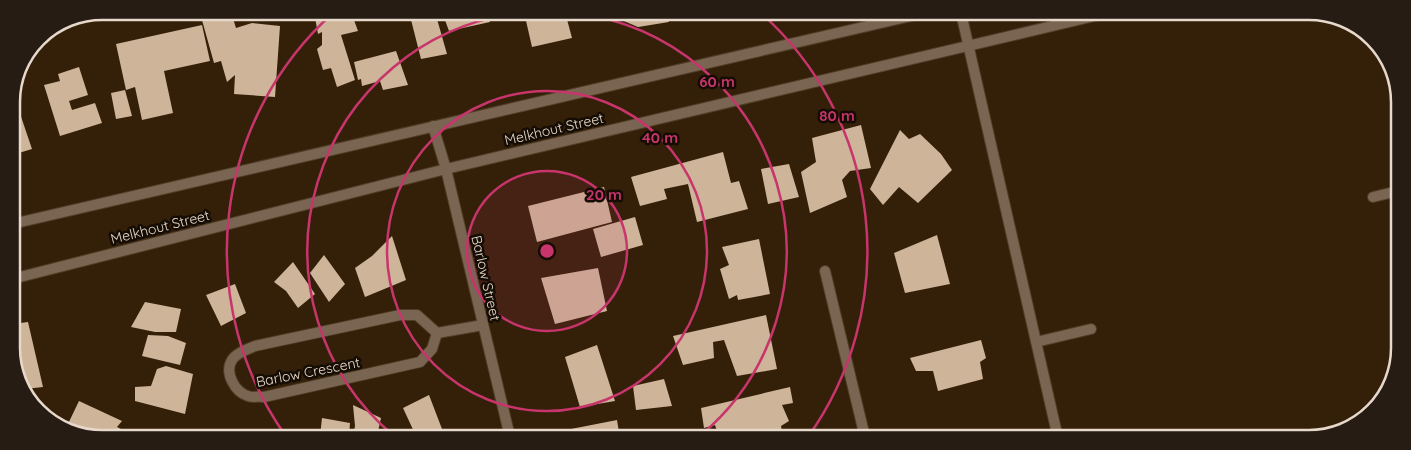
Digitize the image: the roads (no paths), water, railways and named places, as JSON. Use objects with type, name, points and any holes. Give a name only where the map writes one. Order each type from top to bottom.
[{"type":"street","points":[[20,222],[894,20]]},
{"type":"street","points":[[962,20],[1056,430]]},
{"type":"street","name":"Melkhout Street","points":[[20,277],[446,168],[1078,20]]},
{"type":"street","name":"Barlow Street","points":[[433,126],[446,168],[508,430]]},
{"type":"street","points":[[1373,197],[1391,193]]},
{"type":"street","points":[[825,271],[863,430]]},
{"type":"street","name":"Barlow Crescent","points":[[400,315],[417,315],[438,333],[432,349],[420,362],[400,368],[264,396],[248,396],[238,390],[230,379],[229,369],[232,360],[244,350],[312,332],[400,315]]},
{"type":"street","points":[[438,333],[483,326]]},
{"type":"street","points":[[1036,342],[1091,329]]}]
